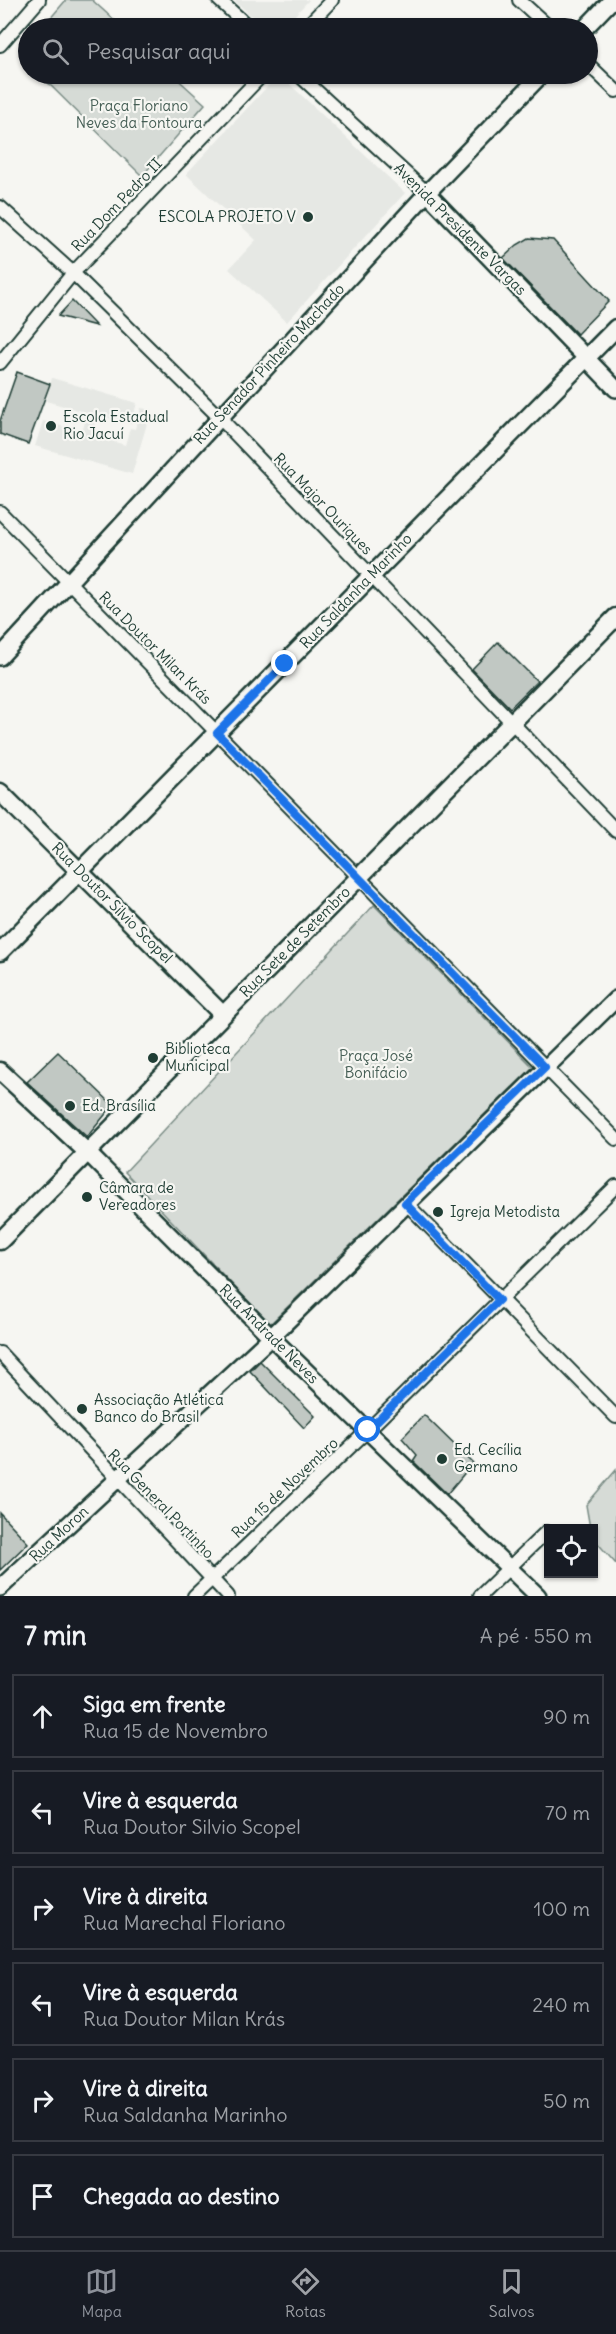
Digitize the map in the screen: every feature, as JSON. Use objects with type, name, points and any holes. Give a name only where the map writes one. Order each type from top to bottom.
[{"type":"main road","name":"Rua Saldanha Marinho","points":[[0,952],[616,328]]},
{"type":"main road","name":"Rua Sete de Setembro","points":[[0,1241],[616,617]]},
{"type":"main road","name":"Rua Doutor Silvio Scopel","points":[[0,792],[223,1015]]},
{"type":"main road","name":"Rua Andrade Neves","points":[[0,1071],[87,1152]]},
{"type":"street","points":[[23,18],[39,0]]},
{"type":"street","points":[[219,0],[239,18]]},
{"type":"street","points":[[315,18],[332,0]]},
{"type":"street","points":[[519,0],[539,18]]},
{"type":"street","points":[[595,18],[612,0]]},
{"type":"street","points":[[0,45],[18,24]]},
{"type":"street","points":[[598,74],[616,91]]},
{"type":"street","name":"Rua Dom Pedro II","points":[[0,363],[74,273],[254,84]]},
{"type":"street","name":"Avenida Presidente Vargas","points":[[309,84],[427,193],[616,389]]},
{"type":"street","name":"Rua Senador Pinheiro Machado","points":[[0,657],[427,193],[532,84]]},
{"type":"street","name":"Rua Major Ouriques","points":[[0,207],[74,273],[220,418],[616,831]]},
{"type":"street","name":"Rua Doutor Milan Krás","points":[[0,512],[616,1139]]},
{"type":"street","name":"Rua Moron","points":[[0,1588],[271,1337],[405,1203],[616,999]]},
{"type":"street","name":"Rua Andrade Neves","points":[[87,1152],[271,1337],[538,1596]]},
{"type":"street","name":"Rua 15 de Novembro","points":[[194,1596],[368,1430],[616,1186]]},
{"type":"street","points":[[405,1203],[616,1417]]},
{"type":"street","name":"Rua General Portinho","points":[[0,1353],[228,1596]]},
{"type":"street","points":[[480,1596],[544,1534]]},
{"type":"shaded area","points":[[234,0],[309,0],[292,18],[253,18]]},
{"type":"shaded area","name":"ESCOLA PROJETO V","points":[[270,84],[290,84],[405,193],[287,322],[229,269],[256,240],[186,174]]},
{"type":"shaded area","name":"Escola Estadual Rio Jacuí","points":[[52,378],[137,403],[131,424],[97,415],[92,435],[125,445],[130,428],[135,429],[141,408],[151,410],[132,474],[35,446],[43,421],[82,432],[88,413],[46,401]]},
{"type":"green space","points":[[66,0],[92,0],[112,18],[51,18]]},
{"type":"green space","name":"Praça Floriano Neves da Fontoura","points":[[49,84],[183,84],[205,104],[142,176]]},
{"type":"green space","name":"Praça José Bonifácio","points":[[374,905],[533,1067],[270,1324],[125,1172]]},
{"type":"green space","points":[[616,1470],[616,1564],[598,1544],[598,1524],[589,1524],[586,1505]]},
{"type":"building","points":[[529,238],[553,240],[609,301],[577,334],[503,258]]},
{"type":"building","points":[[72,301],[96,326],[58,316]]},
{"type":"building","points":[[17,372],[50,384],[28,444],[0,434],[0,421]]},
{"type":"building","points":[[498,642],[537,681],[510,708],[472,669]]},
{"type":"building","points":[[58,1052],[113,1105],[87,1137],[27,1082]]},
{"type":"building","points":[[260,1361],[315,1416],[304,1428],[250,1371]]},
{"type":"building","name":"Ed. Cecília Germano","points":[[424,1415],[473,1463],[447,1494],[413,1461],[417,1455],[402,1438]]},
{"type":"building","points":[[0,1513],[28,1543],[0,1570]]},
{"type":"place","name":"ESCOLA PROJETO V","points":[[308,217]]},
{"type":"place","name":"Escola Estadual Rio Jacuí","points":[[51,426]]},
{"type":"place","name":"Biblioteca Municipal","points":[[153,1058]]},
{"type":"place","name":"Ed. Brasília","points":[[70,1106]]},
{"type":"place","name":"Câmara de Vereadores","points":[[87,1197]]},
{"type":"place","name":"Igreja Metodista","points":[[438,1212]]},
{"type":"place","name":"Associação Atlética Banco do Brasil","points":[[82,1409]]},
{"type":"place","name":"Ed. Cecília Germano","points":[[442,1459]]},
{"type":"route","points":[[285,664],[217,733],[545,1067],[405,1203],[499,1300],[368,1430]]}]
